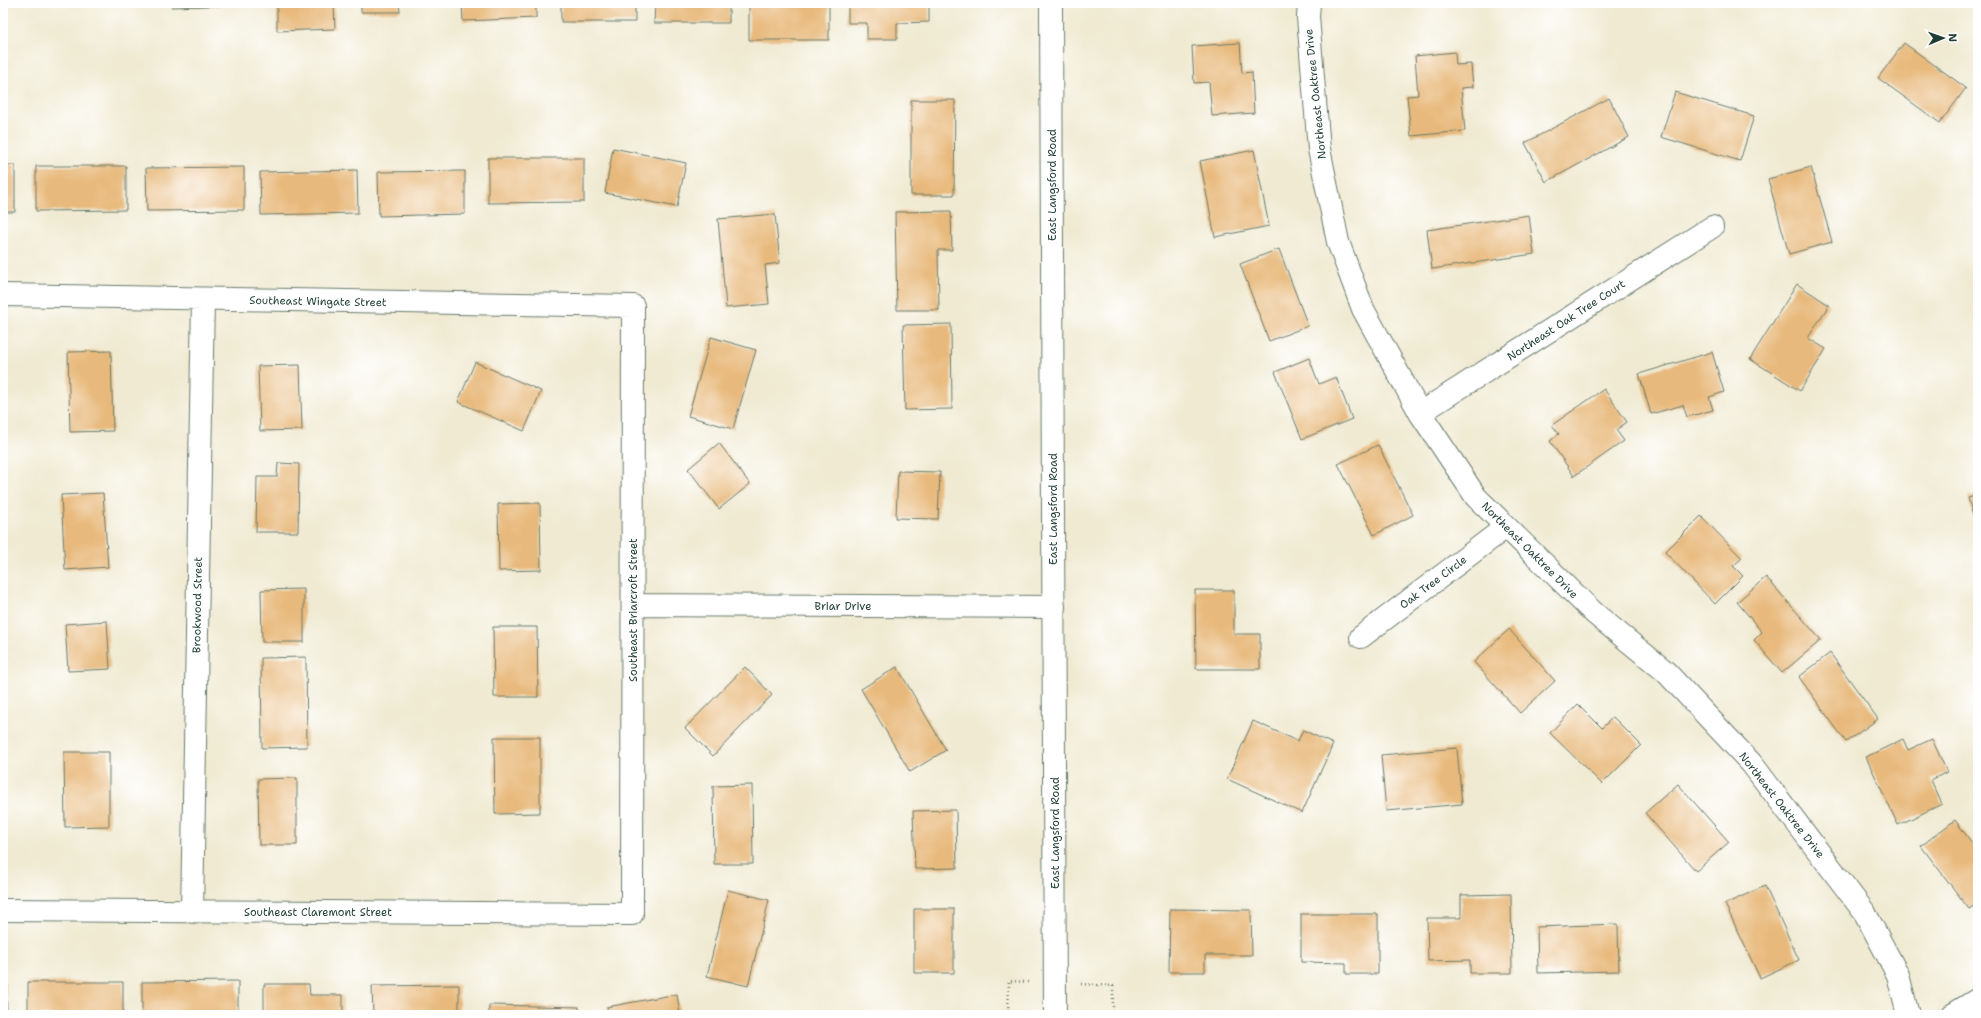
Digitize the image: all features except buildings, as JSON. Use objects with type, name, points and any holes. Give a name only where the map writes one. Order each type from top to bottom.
[{"type":"street","name":"East Langsford Road","points":[[1051,3],[1055,1015]]},
{"type":"street","name":"Northeast Oaktree Drive","points":[[1309,3],[1308,17],[1319,149],[1338,242],[1363,309],[1420,414],[1476,497],[1594,613],[1666,672],[1752,764],[1864,913],[1898,975],[1908,1015]]},
{"type":"street","name":"Northeast Oak Tree Court","points":[[1420,414],[1712,227]]},
{"type":"street","name":"Southeast Wingate Street","points":[[3,295],[632,306]]},
{"type":"street","name":"Brookwood Street","points":[[192,912],[203,299]]},
{"type":"street","name":"Southeast Briarcroft Street","points":[[632,306],[632,914]]},
{"type":"street","name":"Oak Tree Circle","points":[[1361,637],[1506,527]]},
{"type":"street","name":"Briar Drive","points":[[633,605],[1054,607]]},
{"type":"street","name":"Southeast Claremont Street","points":[[3,910],[632,914]]},
{"type":"street","points":[[1952,1015],[1978,999]]}]
